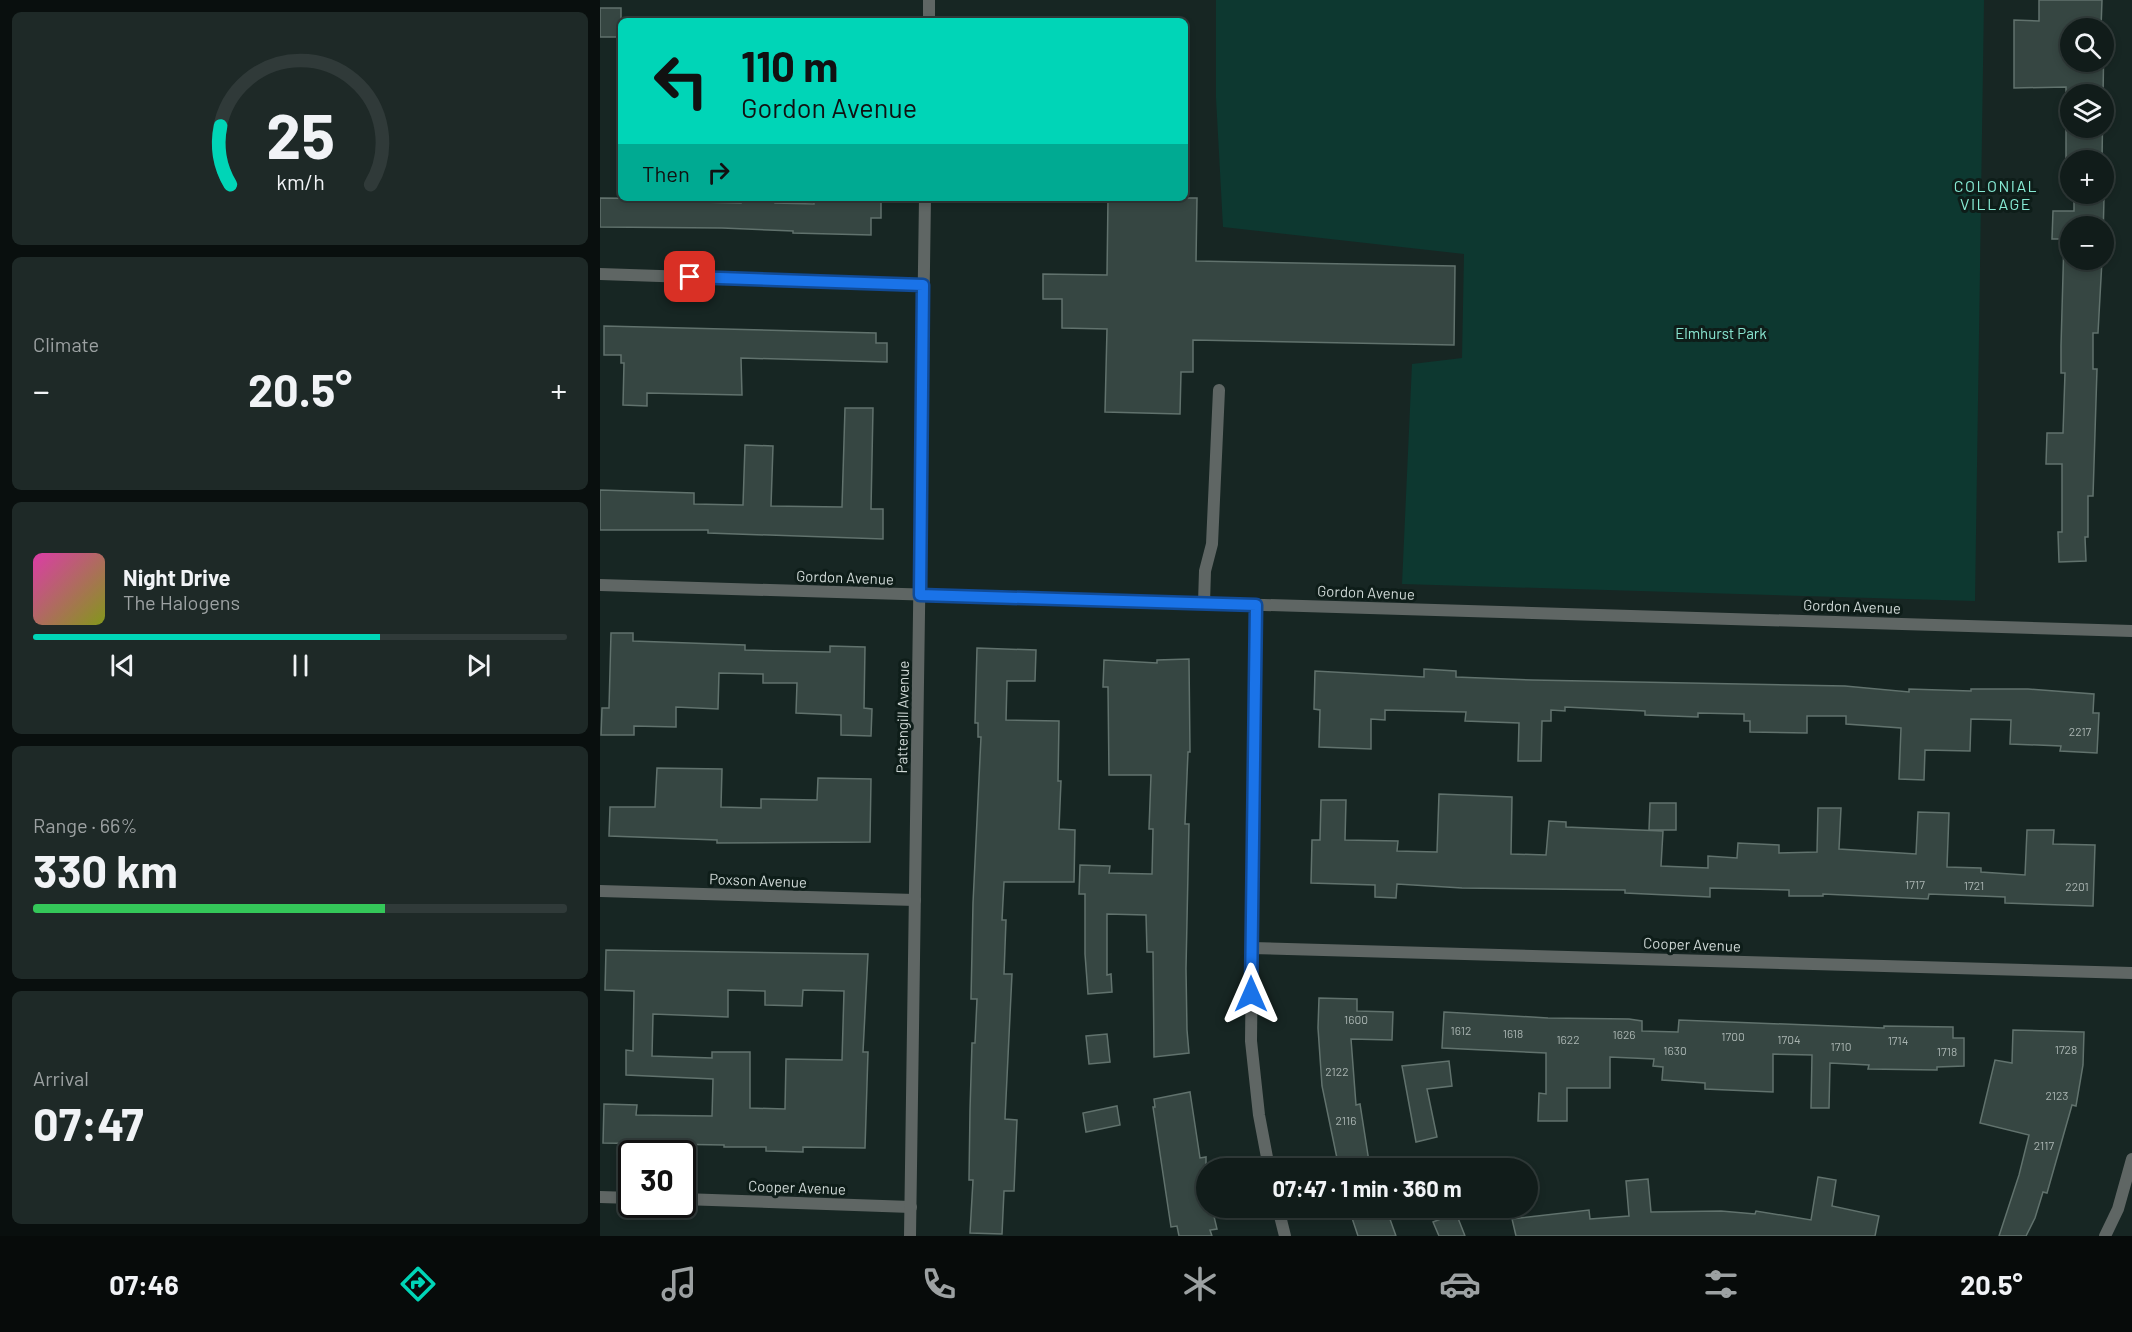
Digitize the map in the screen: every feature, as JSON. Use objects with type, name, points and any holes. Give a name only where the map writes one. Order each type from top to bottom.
[{"type":"street","points":[[929,0],[929,18]]},
{"type":"street","name":"Pattengill Avenue","points":[[910,1236],[925,201]]},
{"type":"street","points":[[600,274],[923,285]]},
{"type":"street","points":[[1204,603],[1205,571],[1212,544],[1220,390]]},
{"type":"street","name":"Gordon Avenue","points":[[600,585],[2132,631]]},
{"type":"street","points":[[1256,605],[1251,1041],[1259,1115],[1267,1158]]},
{"type":"street","name":"Poxson Avenue","points":[[600,891],[915,900]]},
{"type":"street","name":"Cooper Avenue","points":[[1251,948],[2132,973]]},
{"type":"street","points":[[2105,1236],[2118,1209],[2132,1159]]},
{"type":"street","points":[[600,1197],[618,1198]]},
{"type":"street","name":"Cooper Avenue","points":[[696,1199],[911,1207]]},
{"type":"street","points":[[1280,1218],[1285,1236]]},
{"type":"green space","name":"Elmhurst Park","points":[[1216,0],[1984,0],[1975,601],[1402,584],[1412,364],[1462,358],[1464,254],[1223,227],[1216,98]]},
{"type":"building","points":[[2039,0],[2102,0],[2101,18],[2060,18],[2060,72],[2103,72],[2103,84],[2060,84],[2060,87],[2014,88],[2014,20],[2039,21]]},
{"type":"building","points":[[600,8],[621,8],[621,18],[618,18],[618,37],[600,37]]},
{"type":"building","points":[[2066,138],[2103,138],[2102,150],[2066,150]]},
{"type":"building","points":[[600,198],[618,198],[618,201],[741,203],[741,201],[775,201],[775,203],[814,204],[814,201],[881,201],[881,218],[871,218],[871,235],[722,228],[600,227]]},
{"type":"building","points":[[1188,198],[1197,198],[1196,261],[1455,266],[1454,345],[1193,340],[1193,372],[1181,372],[1180,414],[1105,412],[1107,329],[1062,328],[1062,299],[1043,299],[1043,274],[1107,275],[1108,201],[1188,201]]},
{"type":"building","points":[[2074,204],[2104,204],[2104,216],[2060,216],[2060,239],[2052,239],[2053,211],[2074,211]]},
{"type":"building","points":[[2063,270],[2101,270],[2098,333],[2093,333],[2093,369],[2097,369],[2093,496],[2088,496],[2086,561],[2059,562],[2058,532],[2062,532],[2062,464],[2046,464],[2047,433],[2063,433],[2065,373],[2061,373]]},
{"type":"building","points":[[604,326],[876,333],[876,343],[887,343],[887,362],[741,358],[742,395],[647,393],[647,406],[623,405],[624,363],[621,363],[621,355],[604,355]]},
{"type":"building","points":[[845,408],[873,408],[871,509],[883,509],[883,539],[708,533],[708,530],[600,530],[600,490],[694,493],[694,504],[743,505],[745,445],[773,446],[771,506],[842,507]]},
{"type":"building","points":[[611,633],[633,633],[633,641],[745,645],[745,650],[830,652],[830,646],[865,647],[864,708],[872,709],[871,736],[841,735],[841,715],[796,713],[797,683],[763,683],[763,674],[719,673],[718,709],[676,707],[676,727],[634,726],[634,735],[601,735],[602,708],[609,708]]},
{"type":"building","points":[[977,648],[1036,650],[1035,681],[1007,681],[1006,720],[1059,721],[1058,781],[1061,781],[1059,829],[1075,830],[1074,882],[1004,882],[1002,920],[1006,920],[1004,974],[1012,974],[1005,1119],[1017,1120],[1014,1191],[1004,1191],[1002,1234],[970,1233],[973,1180],[969,1180],[972,1043],[975,1043],[977,999],[971,999],[973,903],[981,737],[978,737],[978,723],[975,723]]},
{"type":"building","points":[[1189,659],[1190,752],[1188,752],[1185,824],[1189,824],[1186,969],[1189,1053],[1154,1057],[1153,952],[1147,952],[1146,915],[1107,914],[1107,975],[1111,974],[1112,992],[1088,994],[1085,894],[1079,894],[1080,865],[1110,866],[1109,873],[1152,874],[1153,829],[1149,829],[1151,775],[1109,775],[1108,687],[1103,687],[1104,660],[1157,663],[1157,660]]},
{"type":"building","points":[[1424,669],[1456,671],[1456,677],[1532,680],[1845,686],[1909,692],[1909,689],[1971,691],[1971,689],[2028,689],[2094,694],[2093,713],[2099,713],[2097,753],[2060,751],[2061,746],[2010,744],[2011,720],[1971,719],[1970,751],[1925,750],[1924,780],[1899,779],[1901,728],[1846,724],[1846,716],[1807,716],[1807,733],[1750,732],[1750,721],[1744,721],[1744,714],[1698,713],[1698,717],[1645,715],[1645,711],[1565,707],[1565,711],[1551,710],[1551,721],[1542,721],[1541,761],[1518,761],[1519,723],[1465,721],[1466,712],[1385,710],[1385,720],[1371,719],[1371,749],[1319,747],[1320,710],[1314,709],[1315,671],[1424,677]]},
{"type":"building","points":[[657,768],[722,769],[721,807],[761,808],[761,799],[817,800],[818,778],[871,779],[870,842],[717,843],[717,840],[609,836],[610,807],[655,807]]},
{"type":"building","points":[[1439,794],[1512,797],[1511,854],[1546,855],[1549,821],[1566,822],[1566,827],[1663,831],[1661,866],[1708,868],[1708,856],[1737,858],[1738,843],[1779,845],[1779,853],[1817,852],[1818,808],[1841,808],[1839,849],[1916,854],[1918,812],[1949,813],[1947,867],[1981,868],[1981,872],[2025,875],[2027,830],[2054,830],[2053,844],[2095,845],[2093,906],[2005,903],[2005,897],[1929,894],[1928,899],[1823,894],[1823,896],[1789,896],[1789,890],[1710,888],[1710,897],[1625,893],[1625,890],[1462,888],[1397,884],[1396,898],[1375,897],[1375,885],[1311,883],[1312,840],[1320,840],[1321,800],[1346,800],[1345,840],[1398,841],[1397,851],[1437,852]]},
{"type":"building","points":[[1650,803],[1676,803],[1676,830],[1649,830]]},
{"type":"building","points":[[606,950],[868,954],[863,1052],[868,1052],[865,1148],[803,1147],[803,1152],[766,1151],[766,1147],[696,1145],[696,1140],[618,1140],[618,1143],[603,1143],[604,1104],[637,1105],[636,1115],[712,1116],[713,1079],[626,1075],[626,1050],[633,1051],[634,991],[605,990]],"holes":[[[728,990],[765,991],[765,1005],[802,1006],[803,990],[844,991],[842,1060],[786,1059],[785,1109],[750,1108],[750,1052],[712,1052],[712,1058],[652,1056],[653,1014],[728,1017]]]},
{"type":"building","points":[[1319,998],[1357,999],[1357,1011],[1393,1012],[1392,1040],[1351,1039],[1356,1105],[1360,1104],[1368,1158],[1337,1158],[1322,1086],[1318,1028]]},
{"type":"building","points":[[1444,1012],[1548,1018],[1629,1019],[1642,1021],[1642,1031],[1678,1032],[1679,1020],[1884,1028],[1884,1026],[1953,1027],[1953,1038],[1964,1038],[1964,1066],[1937,1067],[1937,1070],[1868,1069],[1869,1065],[1830,1063],[1829,1108],[1811,1108],[1812,1055],[1773,1054],[1773,1092],[1705,1089],[1705,1083],[1662,1080],[1663,1067],[1653,1066],[1654,1059],[1610,1057],[1610,1088],[1567,1088],[1567,1121],[1538,1121],[1539,1093],[1546,1094],[1546,1053],[1442,1048]]},
{"type":"building","points":[[2013,1030],[2084,1032],[2083,1065],[2076,1106],[2072,1105],[2047,1193],[2043,1192],[2035,1218],[2026,1236],[1999,1236],[2019,1175],[2029,1135],[1980,1123],[1995,1060],[2012,1063]]},
{"type":"building","points":[[1107,1034],[1110,1062],[1089,1064],[1086,1036]]},
{"type":"building","points":[[1449,1061],[1452,1086],[1427,1089],[1437,1137],[1416,1142],[1402,1066]]},
{"type":"building","points":[[1190,1092],[1200,1158],[1196,1158],[1196,1218],[1214,1218],[1217,1229],[1210,1230],[1212,1236],[1179,1236],[1177,1226],[1171,1227],[1153,1107],[1155,1107],[1154,1099]]},
{"type":"building","points":[[1117,1106],[1120,1125],[1086,1132],[1083,1113]]},
{"type":"building","points":[[1818,1177],[1836,1180],[1832,1206],[1879,1216],[1875,1236],[1516,1236],[1512,1219],[1538,1218],[1538,1216],[1589,1210],[1590,1219],[1629,1216],[1626,1181],[1648,1179],[1651,1212],[1721,1211],[1755,1214],[1756,1211],[1811,1220]]},
{"type":"building","points":[[1352,1218],[1390,1218],[1396,1236],[1358,1236]]},
{"type":"building","points":[[1443,1218],[1458,1218],[1465,1236],[1439,1236],[1433,1222]]},
{"type":"district","name":"COLONIAL VILLAGE","points":[[1996,195]]},
{"type":"route","points":[[690,277],[923,285],[920,595],[1256,605],[1251,994]]}]
